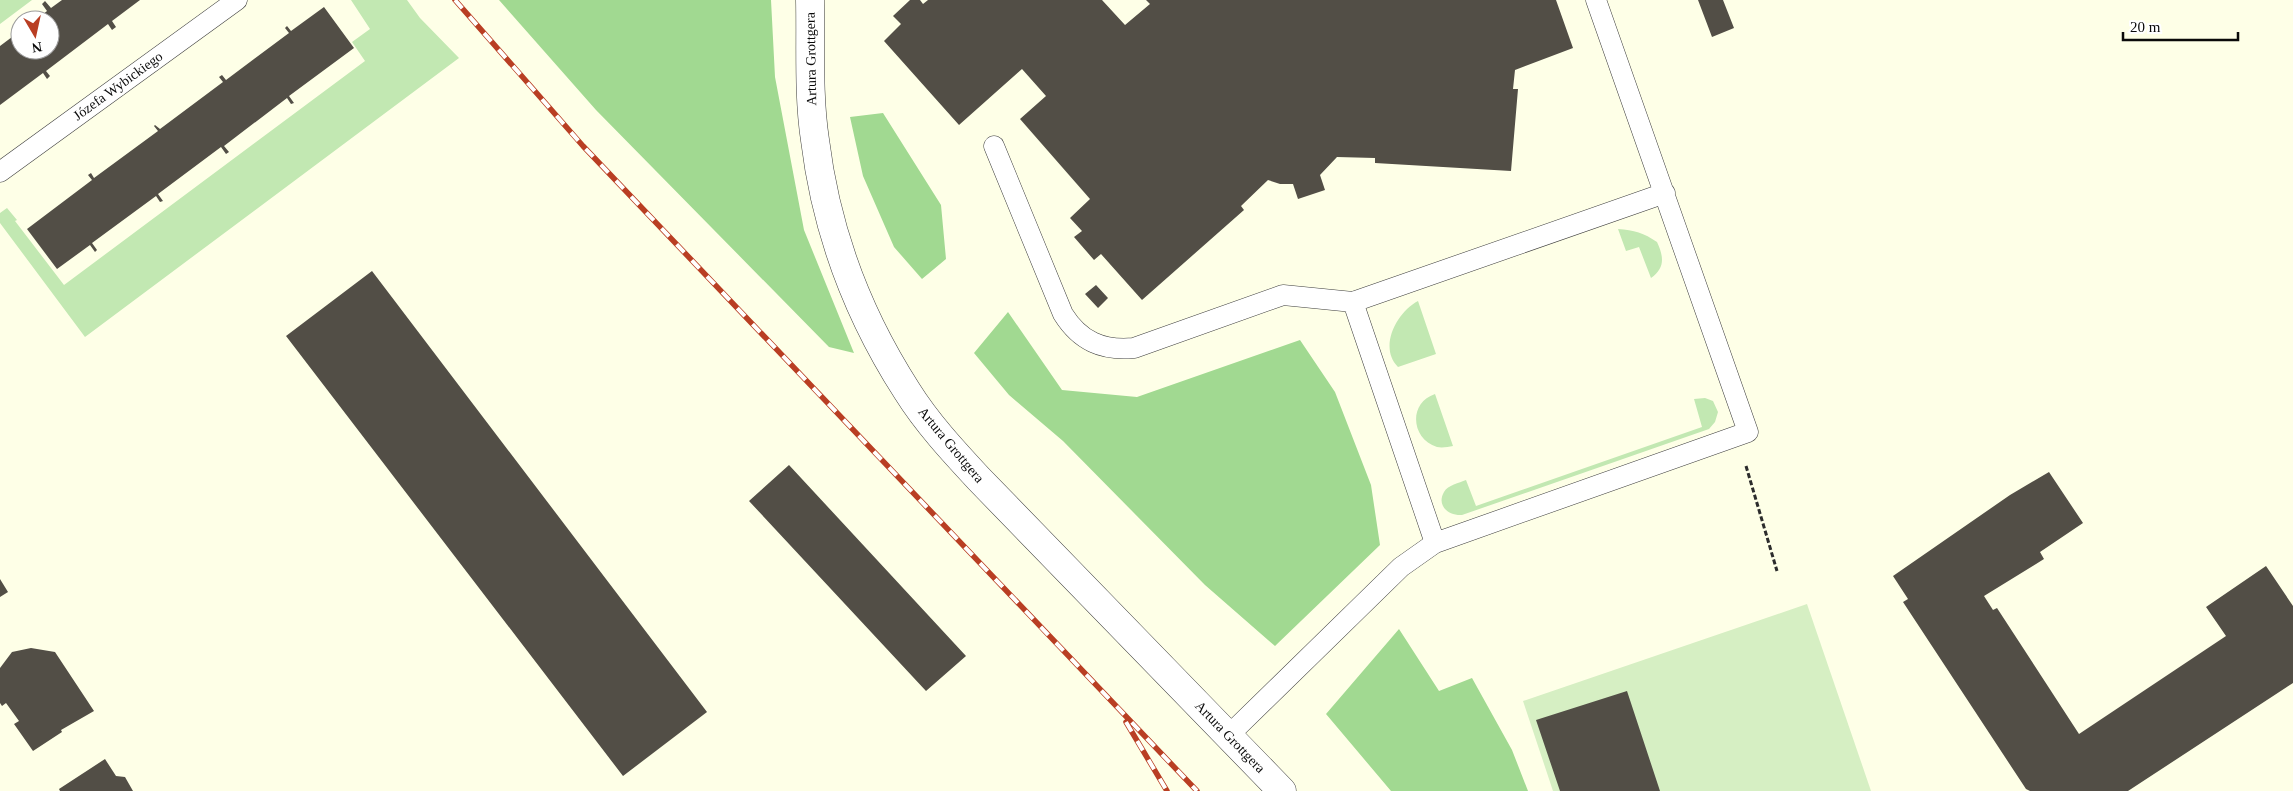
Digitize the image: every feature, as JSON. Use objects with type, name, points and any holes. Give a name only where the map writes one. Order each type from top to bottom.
[{"type":"street","name":"Artura Grottgera","points":[[810,0],[814,139],[823,189],[835,239],[854,291],[879,345],[908,392],[940,436],[959,458],[1282,791]]},
{"type":"lane","name":"Józefa Wybickiego","points":[[0,172],[237,0]]},
{"type":"lane","points":[[1229,735],[1401,566],[1435,544],[1748,432],[1596,0]]},
{"type":"lane","points":[[994,146],[1063,314],[1071,326],[1092,343],[1118,350],[1134,348],[1283,296],[1353,302],[1665,193]]},
{"type":"lane","points":[[1353,302],[1435,544]]},
{"type":"path","points":[[1736,436],[1777,570]]},
{"type":"green space","points":[[0,0],[32,0],[19,10],[10,10],[10,16],[0,24]]},
{"type":"green space","points":[[351,0],[407,0],[420,18],[459,58],[85,337],[0,223],[0,213],[7,208],[64,285],[365,61],[352,42],[370,29]]},
{"type":"green space","points":[[499,0],[771,0],[775,77],[804,230],[854,353],[829,347],[596,110]]},
{"type":"green space","points":[[883,113],[941,205],[946,259],[922,279],[894,247],[863,176],[850,117]]},
{"type":"green space","points":[[1618,229],[1639,232],[1657,242],[1662,262],[1659,270],[1651,278],[1639,247],[1626,251]]},
{"type":"green space","points":[[1418,301],[1436,354],[1398,367],[1392,359],[1390,340],[1397,321],[1410,306]]},
{"type":"green space","points":[[1008,312],[1062,390],[1137,397],[1300,340],[1335,392],[1371,485],[1380,545],[1275,646],[1205,585],[1063,441],[1009,395],[974,353]]},
{"type":"green space","points":[[1435,394],[1453,446],[1437,447],[1428,443],[1418,429],[1416,421],[1420,405]]},
{"type":"green space","points":[[1705,398],[1713,401],[1718,412],[1715,422],[1709,429],[1462,515],[1448,512],[1443,506],[1442,497],[1444,492],[1451,486],[1466,480],[1476,506],[1702,427],[1694,399]]},
{"type":"green space","points":[[1807,604],[1871,791],[1553,791],[1523,701]]},
{"type":"green space","points":[[1399,629],[1439,691],[1472,678],[1512,750],[1528,791],[1391,791],[1326,714]]},
{"type":"building","points":[[62,0],[140,0],[112,21],[116,27],[112,30],[108,24],[46,71],[50,76],[47,79],[43,73],[0,105],[0,46],[10,38],[10,60],[60,60],[60,10],[46,10],[42,4],[45,1],[51,8]]},
{"type":"building","points":[[910,0],[920,0],[923,4],[928,0],[1102,0],[1125,25],[1150,4],[1146,0],[1556,0],[1573,48],[1515,70],[1513,89],[1518,89],[1511,171],[1375,163],[1375,158],[1337,157],[1320,175],[1325,190],[1298,199],[1293,184],[1280,184],[1268,180],[1241,206],[1244,210],[1142,300],[1101,254],[1094,260],[1074,237],[1082,231],[1070,218],[1090,199],[1020,119],[1046,96],[1022,69],[959,125],[884,41],[901,24],[893,16]]},
{"type":"building","points":[[1698,0],[1723,0],[1734,28],[1712,37]]},
{"type":"building","points":[[324,7],[354,48],[289,96],[294,103],[291,104],[287,98],[224,146],[229,152],[226,154],[221,147],[158,194],[163,201],[160,202],[156,196],[92,243],[97,250],[95,252],[90,245],[57,269],[27,229],[92,180],[88,175],[91,173],[94,178],[158,131],[155,125],[160,129],[223,82],[219,77],[222,75],[226,80],[289,33],[285,28],[287,26],[291,31]]},
{"type":"building","points":[[372,271],[707,712],[623,776],[286,336]]},
{"type":"building","points":[[1096,285],[1108,298],[1098,308],[1085,294]]},
{"type":"building","points":[[789,465],[966,656],[926,691],[749,501]]},
{"type":"building","points":[[2049,472],[2083,523],[2040,552],[2044,559],[1984,596],[1993,610],[1997,608],[2079,734],[2226,636],[2206,607],[2266,566],[2293,606],[2293,683],[2128,791],[2030,791],[2026,789],[1903,602],[1908,599],[1893,576],[2010,495]]},
{"type":"building","points":[[0,579],[8,592],[0,597]]},
{"type":"building","points":[[31,648],[55,652],[94,711],[61,730],[62,732],[33,751],[14,724],[19,721],[6,703],[2,706],[0,703],[0,668],[12,652]]},
{"type":"building","points":[[1627,691],[1660,791],[1560,791],[1536,720]]},
{"type":"building","points":[[105,759],[116,776],[125,777],[133,791],[60,791],[59,789]]},
{"type":"railway","points":[[455,0],[583,146],[1197,791]]},
{"type":"railway","points":[[1126,722],[1167,791]]}]
